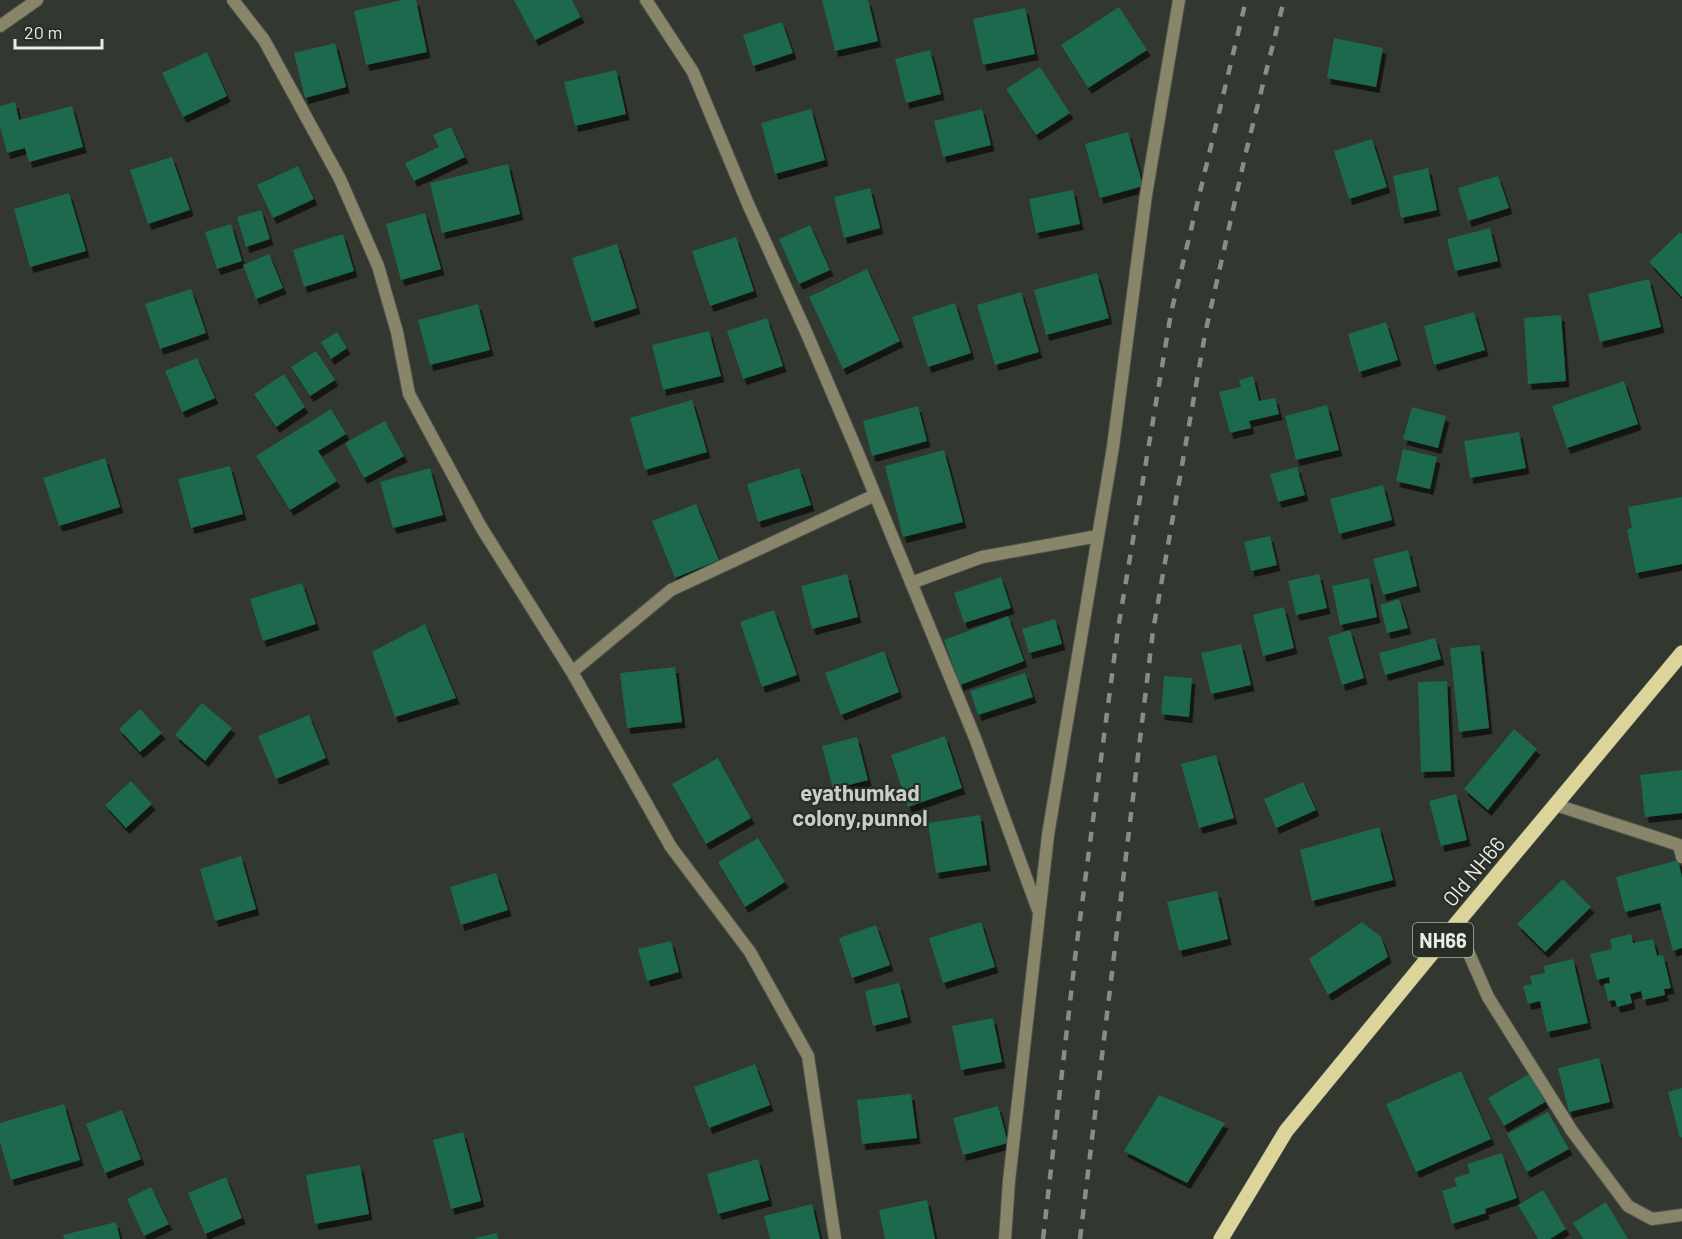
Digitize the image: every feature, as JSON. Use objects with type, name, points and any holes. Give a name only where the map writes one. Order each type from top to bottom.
[{"type":"main road","name":"Old NH66","points":[[1221,1239],[1287,1131],[1682,653]]},
{"type":"street","points":[[0,26],[37,0]]},
{"type":"street","points":[[233,0],[264,40],[340,179],[378,266],[397,332],[409,394],[481,527],[572,672],[671,847],[750,952],[808,1056],[835,1239]]},
{"type":"street","points":[[646,0],[693,72],[748,204],[812,345],[975,738],[1039,914]]},
{"type":"street","points":[[1005,1239],[1009,1181],[1048,835],[1113,447],[1146,195],[1179,0]]},
{"type":"street","points":[[572,672],[672,590],[875,495]]},
{"type":"street","points":[[911,583],[982,557],[1098,536]]},
{"type":"street","points":[[1556,805],[1679,845],[1682,857]]},
{"type":"street","points":[[1456,924],[1488,997],[1572,1131],[1628,1206],[1652,1219],[1682,1215]]},
{"type":"building","points":[[402,0],[416,0],[427,52],[366,65],[354,11]]},
{"type":"building","points":[[514,0],[572,0],[581,17],[535,40]]},
{"type":"building","points":[[822,0],[868,0],[878,41],[835,51]]},
{"type":"building","points":[[1119,7],[1147,50],[1088,88],[1061,45]]},
{"type":"building","points":[[1025,8],[1035,54],[983,65],[973,19]]},
{"type":"building","points":[[782,22],[793,53],[753,66],[743,35]]},
{"type":"building","points":[[1334,38],[1383,48],[1376,87],[1327,78]]},
{"type":"building","points":[[335,43],[346,87],[305,98],[294,53]]},
{"type":"building","points":[[930,50],[941,94],[906,103],[895,59]]},
{"type":"building","points":[[207,52],[227,96],[183,117],[162,73]]},
{"type":"building","points":[[1040,67],[1070,113],[1036,135],[1006,89]]},
{"type":"building","points":[[616,70],[626,114],[575,126],[564,82]]},
{"type":"building","points":[[15,102],[19,120],[72,106],[83,147],[29,162],[25,148],[7,153],[0,127],[0,106]]},
{"type":"building","points":[[811,109],[825,160],[775,174],[761,123]]},
{"type":"building","points":[[982,109],[991,145],[943,157],[934,121]]},
{"type":"building","points":[[451,127],[465,157],[414,181],[405,163],[439,147],[433,135]]},
{"type":"building","points":[[1128,132],[1143,186],[1100,198],[1085,144]]},
{"type":"building","points":[[1372,139],[1387,187],[1349,199],[1334,151]]},
{"type":"building","points":[[172,157],[190,210],[148,224],[130,170]]},
{"type":"building","points":[[508,164],[520,214],[442,233],[430,183]]},
{"type":"building","points":[[298,166],[314,199],[273,218],[257,185]]},
{"type":"building","points":[[1428,168],[1437,210],[1401,218],[1393,176]]},
{"type":"building","points":[[1498,176],[1509,208],[1468,221],[1458,188]]},
{"type":"building","points":[[870,188],[880,228],[844,238],[834,197]]},
{"type":"building","points":[[1073,190],[1080,224],[1036,233],[1029,199]]},
{"type":"building","points":[[69,193],[86,251],[30,267],[14,209]]},
{"type":"building","points":[[261,210],[270,239],[246,247],[237,217]]},
{"type":"building","points":[[425,213],[441,269],[401,280],[386,224]]},
{"type":"building","points":[[231,224],[242,261],[217,269],[205,232]]},
{"type":"building","points":[[810,225],[830,270],[799,284],[779,239]]},
{"type":"building","points":[[1490,228],[1498,261],[1455,271],[1447,239]]},
{"type":"building","points":[[1680,232],[1682,234],[1682,297],[1649,262]]},
{"type":"building","points":[[343,234],[354,271],[304,287],[293,250]]},
{"type":"building","points":[[736,237],[754,291],[710,306],[692,251]]},
{"type":"building","points":[[617,244],[637,308],[592,322],[572,258]]},
{"type":"building","points":[[269,254],[283,288],[256,299],[243,265]]},
{"type":"building","points":[[867,269],[900,341],[843,369],[809,297]]},
{"type":"building","points":[[1097,273],[1109,318],[1046,335],[1034,290]]},
{"type":"building","points":[[1649,279],[1661,327],[1600,342],[1588,294]]},
{"type":"building","points":[[191,289],[206,333],[160,349],[145,304]]},
{"type":"building","points":[[1021,292],[1039,352],[995,365],[977,305]]},
{"type":"building","points":[[955,303],[971,353],[928,367],[912,317]]},
{"type":"building","points":[[478,304],[490,350],[430,365],[418,320]]},
{"type":"building","points":[[1474,312],[1485,350],[1434,365],[1424,326]]},
{"type":"building","points":[[1561,315],[1566,381],[1528,384],[1524,318]]},
{"type":"building","points":[[767,318],[783,366],[743,379],[727,331]]},
{"type":"building","points":[[1386,322],[1398,360],[1359,372],[1348,334]]},
{"type":"building","points":[[709,331],[721,376],[663,390],[652,345]]},
{"type":"building","points":[[337,332],[347,348],[331,359],[321,342]]},
{"type":"building","points":[[316,351],[335,380],[310,396],[291,367]]},
{"type":"building","points":[[197,358],[215,398],[182,412],[165,371]]},
{"type":"building","points":[[284,374],[305,407],[276,427],[254,394]]},
{"type":"building","points":[[1253,376],[1259,401],[1275,398],[1279,414],[1249,421],[1251,428],[1230,433],[1219,392],[1241,387],[1239,380]]},
{"type":"building","points":[[1624,381],[1638,424],[1567,448],[1552,406]]},
{"type":"building","points":[[692,400],[707,452],[645,470],[630,418]]},
{"type":"building","points":[[1327,405],[1339,450],[1296,460],[1285,416]]},
{"type":"building","points":[[918,406],[927,441],[872,456],[863,421]]},
{"type":"building","points":[[1412,407],[1446,416],[1438,448],[1403,439]]},
{"type":"building","points":[[331,409],[346,434],[318,451],[337,481],[290,510],[256,456]]},
{"type":"building","points":[[385,421],[404,456],[364,478],[345,443]]},
{"type":"building","points":[[1519,432],[1526,468],[1470,478],[1464,441]]},
{"type":"building","points":[[1403,449],[1437,457],[1430,489],[1396,481]]},
{"type":"building","points":[[944,450],[963,522],[903,537],[885,466]]},
{"type":"building","points":[[105,458],[120,507],[59,526],[43,478]]},
{"type":"building","points":[[230,466],[243,514],[191,528],[178,479]]},
{"type":"building","points":[[1297,467],[1305,495],[1278,502],[1270,474]]},
{"type":"building","points":[[430,468],[443,515],[393,528],[380,482]]},
{"type":"building","points":[[799,468],[811,505],[758,522],[747,484]]},
{"type":"building","points":[[1383,485],[1392,520],[1339,534],[1330,499]]},
{"type":"building","points":[[1682,497],[1682,564],[1636,573],[1627,529],[1632,528],[1628,507]]},
{"type":"building","points":[[696,504],[719,560],[675,578],[652,521]]},
{"type":"building","points":[[1270,536],[1277,565],[1251,571],[1244,542]]},
{"type":"building","points":[[1408,550],[1417,586],[1383,595],[1373,559]]},
{"type":"building","points":[[847,574],[858,617],[812,629],[801,586]]},
{"type":"building","points":[[1319,574],[1327,608],[1296,615],[1288,581]]},
{"type":"building","points":[[1001,577],[1011,608],[964,623],[954,593]]},
{"type":"building","points":[[1369,578],[1377,617],[1340,625],[1332,586]]},
{"type":"building","points":[[302,583],[316,624],[263,641],[250,599]]},
{"type":"building","points":[[1399,599],[1408,628],[1387,633],[1380,605]]},
{"type":"building","points":[[1284,607],[1294,648],[1263,656],[1253,615]]},
{"type":"building","points":[[774,610],[797,675],[762,687],[740,622]]},
{"type":"building","points":[[1008,616],[1024,661],[960,685],[944,640]]},
{"type":"building","points":[[1055,619],[1062,644],[1029,653],[1022,629]]},
{"type":"building","points":[[425,624],[456,698],[395,717],[372,652]]},
{"type":"building","points":[[1350,630],[1364,678],[1342,685],[1328,637]]},
{"type":"building","points":[[1435,638],[1441,659],[1385,675],[1379,653]]},
{"type":"building","points":[[1241,644],[1251,685],[1211,694],[1201,653]]},
{"type":"building","points":[[1480,645],[1489,728],[1459,732],[1450,648]]},
{"type":"building","points":[[884,651],[899,692],[841,715],[825,673]]},
{"type":"building","points":[[675,667],[682,722],[627,728],[620,673]]},
{"type":"building","points":[[1025,673],[1033,697],[978,715],[970,691]]},
{"type":"building","points":[[1164,676],[1192,678],[1189,717],[1161,714]]},
{"type":"building","points":[[1447,681],[1451,771],[1421,772],[1418,682]]},
{"type":"building","points":[[202,703],[232,728],[205,761],[175,735]]},
{"type":"building","points":[[140,709],[162,733],[140,752],[119,729]]},
{"type":"building","points":[[309,715],[326,758],[276,779],[258,736]]},
{"type":"building","points":[[1514,729],[1537,749],[1488,810],[1464,789]]},
{"type":"building","points":[[945,736],[962,788],[908,807],[891,755]]},
{"type":"building","points":[[857,737],[868,780],[833,789],[822,746]]},
{"type":"building","points":[[1216,755],[1234,818],[1199,828],[1181,764]]},
{"type":"building","points":[[718,758],[751,818],[706,844],[672,784]]},
{"type":"building","points":[[1682,770],[1682,813],[1645,817],[1640,775]]},
{"type":"building","points":[[131,781],[152,804],[126,828],[105,805]]},
{"type":"building","points":[[1303,782],[1316,810],[1276,828],[1264,799]]},
{"type":"building","points":[[1456,794],[1467,840],[1441,846],[1429,801]]},
{"type":"building","points":[[980,815],[987,865],[936,873],[928,823]]},
{"type":"building","points":[[1379,827],[1393,880],[1312,901],[1300,850]]},
{"type":"building","points":[[758,838],[785,882],[745,907],[718,862]]},
{"type":"building","points":[[241,856],[256,909],[215,921],[200,869]]},
{"type":"building","points":[[1678,860],[1682,877],[1682,948],[1673,951],[1660,903],[1625,912],[1616,877]]},
{"type":"building","points":[[496,873],[508,910],[461,925],[450,887]]},
{"type":"building","points":[[1563,879],[1591,907],[1545,952],[1517,924]]},
{"type":"building","points":[[1217,891],[1228,939],[1179,951],[1167,902]]},
{"type":"building","points":[[981,922],[995,967],[943,983],[929,938]]},
{"type":"building","points":[[1362,922],[1381,937],[1388,957],[1328,995],[1309,959]]},
{"type":"building","points":[[876,925],[890,965],[852,978],[839,938]]},
{"type":"building","points":[[1631,934],[1633,943],[1653,939],[1657,956],[1663,955],[1671,988],[1664,989],[1665,995],[1643,1000],[1641,991],[1630,994],[1632,1003],[1617,1007],[1615,1000],[1608,1001],[1604,984],[1610,983],[1609,977],[1597,980],[1590,954],[1612,949],[1610,939]]},
{"type":"building","points":[[671,941],[679,972],[647,981],[638,949]]},
{"type":"building","points":[[1573,959],[1588,1023],[1547,1032],[1540,1001],[1528,1004],[1523,986],[1532,984],[1530,976],[1545,973],[1544,966]]},
{"type":"building","points":[[899,983],[908,1017],[873,1026],[865,991]]},
{"type":"building","points":[[993,1018],[1002,1062],[961,1070],[952,1026]]},
{"type":"building","points":[[1599,1058],[1610,1102],[1569,1112],[1558,1068]]},
{"type":"building","points":[[755,1064],[770,1105],[709,1128],[694,1087]]},
{"type":"building","points":[[1461,1071],[1491,1139],[1416,1172],[1386,1104]]},
{"type":"building","points":[[1529,1074],[1545,1102],[1504,1126],[1488,1098]]},
{"type":"building","points":[[1682,1088],[1682,1137],[1680,1138],[1668,1092]]},
{"type":"building","points":[[911,1094],[917,1138],[862,1144],[857,1100]]},
{"type":"building","points":[[1159,1095],[1225,1123],[1187,1183],[1124,1151]]},
{"type":"building","points":[[64,1104],[80,1160],[11,1180],[0,1142],[0,1123]]},
{"type":"building","points":[[998,1106],[1008,1143],[963,1155],[953,1118]]},
{"type":"building","points":[[122,1110],[141,1159],[105,1173],[86,1124]]},
{"type":"building","points":[[1548,1112],[1569,1149],[1527,1172],[1507,1134]]},
{"type":"building","points":[[463,1132],[481,1201],[451,1209],[433,1140]]},
{"type":"building","points":[[1502,1153],[1517,1198],[1485,1209],[1486,1213],[1452,1224],[1442,1191],[1457,1186],[1454,1178],[1470,1173],[1467,1164]]},
{"type":"building","points":[[758,1159],[769,1200],[718,1214],[707,1174]]},
{"type":"building","points":[[360,1165],[369,1214],[315,1224],[306,1175]]},
{"type":"building","points":[[226,1177],[242,1218],[205,1234],[188,1193]]},
{"type":"building","points":[[151,1187],[169,1224],[144,1236],[127,1199]]},
{"type":"building","points":[[1543,1190],[1566,1229],[1550,1239],[1538,1239],[1518,1205]]},
{"type":"building","points":[[927,1200],[935,1239],[885,1239],[879,1210]]},
{"type":"building","points":[[1606,1202],[1628,1239],[1583,1239],[1573,1223]]},
{"type":"building","points":[[812,1204],[820,1239],[770,1239],[764,1216]]},
{"type":"building","points":[[116,1222],[120,1239],[64,1239],[63,1235]]},
{"type":"building","points":[[497,1233],[498,1239],[475,1238]]},
{"type":"railway","points":[[1043,1239],[1076,950],[1118,629],[1171,313],[1246,0]]},
{"type":"railway","points":[[1080,1239],[1153,631],[1205,334],[1246,152],[1284,0]]},
{"type":"district","name":"eyathumkad colony,punnol","points":[[860,804]]}]
